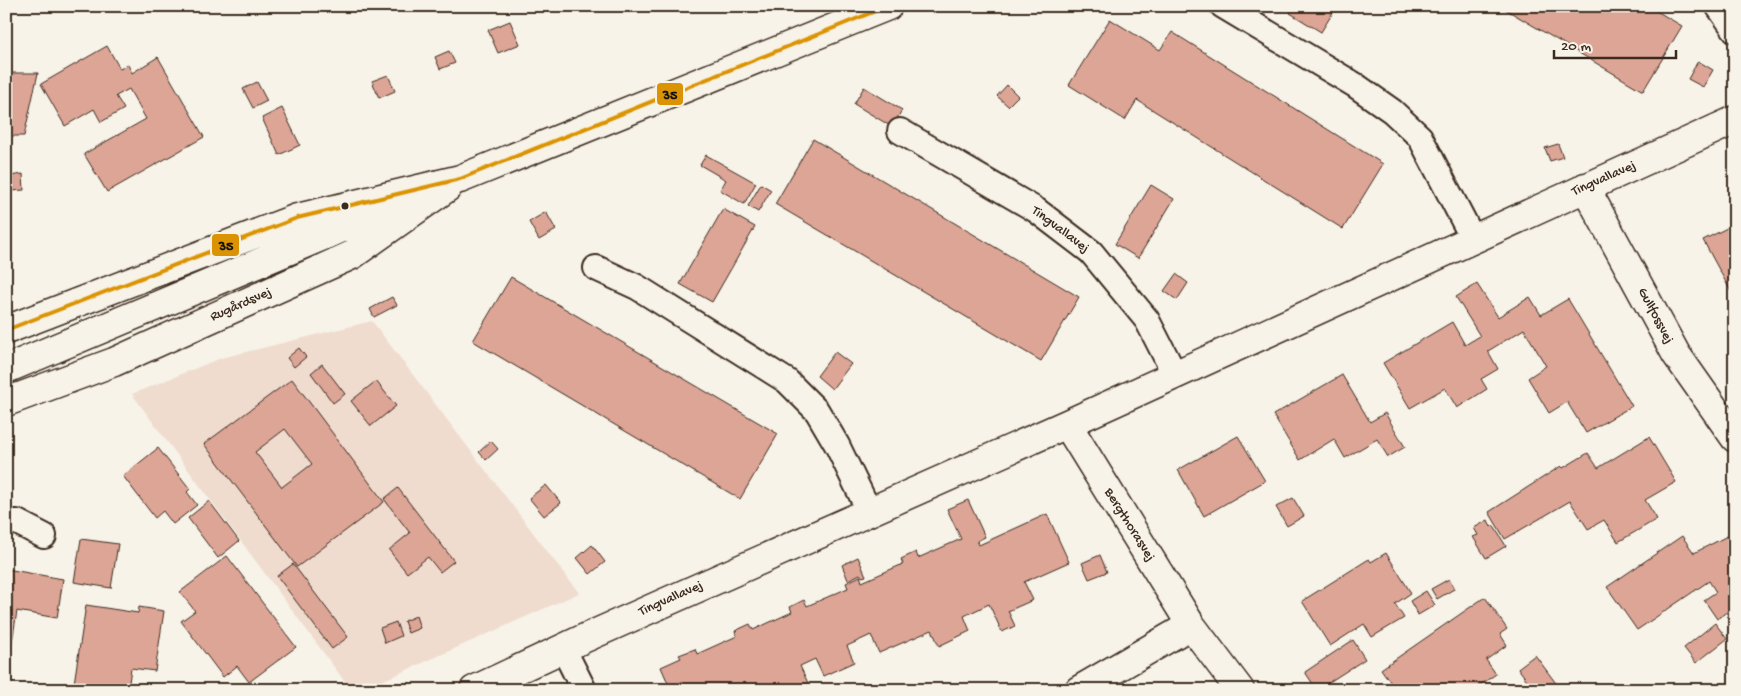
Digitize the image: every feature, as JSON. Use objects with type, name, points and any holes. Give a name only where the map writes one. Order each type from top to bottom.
[{"type":"street","name":"Rugårdsvej","points":[[6,330],[297,218],[460,179],[888,6]]},
{"type":"street","name":"Tingvallavej","points":[[474,690],[563,648],[1175,375],[1735,120]]},
{"type":"street","name":"Rugårdsvej","points":[[6,402],[114,362],[352,255],[460,179]]},
{"type":"street","points":[[6,369],[460,179]]},
{"type":"street","name":"Gullfossvej","points":[[1585,187],[1676,354],[1735,438]]},
{"type":"street","name":"Bergthorasvej","points":[[1066,424],[1190,625],[1240,690]]},
{"type":"street","points":[[1078,690],[1190,625]]},
{"type":"lane","points":[[1223,6],[1355,85],[1392,111],[1420,137],[1473,239]]},
{"type":"lane","points":[[1718,6],[1735,30]]},
{"type":"lane","name":"Tingvallavej","points":[[900,131],[1036,210],[1091,252],[1147,320],[1175,375]]},
{"type":"lane","points":[[596,268],[660,301],[787,381],[817,411],[837,445],[869,512]]},
{"type":"lane","points":[[6,522],[17,522],[44,536]]},
{"type":"lane","points":[[563,648],[584,690]]},
{"type":"shaded area","points":[[372,321],[579,593],[362,690],[351,690],[132,394],[221,358]]},
{"type":"building","points":[[1294,6],[1337,6],[1321,32],[1290,13]]},
{"type":"building","points":[[1500,6],[1648,6],[1682,26],[1643,91]]},
{"type":"building","points":[[1110,19],[1160,50],[1172,32],[1383,164],[1343,229],[1137,100],[1125,120],[1069,85]]},
{"type":"building","points":[[510,21],[520,44],[498,53],[488,30]]},
{"type":"building","points":[[107,46],[120,69],[128,65],[132,73],[158,57],[204,137],[107,192],[84,154],[146,119],[129,89],[116,96],[124,109],[101,122],[94,109],[65,126],[41,84]]},
{"type":"building","points":[[449,51],[455,63],[440,69],[435,57]]},
{"type":"building","points":[[1698,61],[1713,70],[1703,87],[1688,79]]},
{"type":"building","points":[[6,73],[38,73],[24,136],[6,136]]},
{"type":"building","points":[[388,75],[395,91],[379,98],[372,81]]},
{"type":"building","points":[[257,82],[267,101],[253,108],[243,89]]},
{"type":"building","points":[[1007,85],[1018,96],[1008,106],[997,96]]},
{"type":"building","points":[[864,87],[902,110],[892,127],[854,104]]},
{"type":"building","points":[[282,108],[300,145],[279,155],[262,118]]},
{"type":"building","points":[[813,139],[1079,297],[1041,361],[775,204]]},
{"type":"building","points":[[1558,144],[1563,157],[1550,161],[1545,148]]},
{"type":"building","points":[[706,155],[756,183],[744,204],[720,190],[726,180],[700,165]]},
{"type":"building","points":[[23,174],[24,190],[12,191],[10,176]]},
{"type":"building","points":[[761,184],[771,190],[758,212],[748,206]]},
{"type":"building","points":[[1151,185],[1174,199],[1138,258],[1115,244]]},
{"type":"building","points":[[723,209],[755,227],[712,302],[680,284]]},
{"type":"building","points":[[546,212],[556,230],[539,240],[529,222]]},
{"type":"building","points":[[1735,224],[1735,299],[1703,240]]},
{"type":"building","points":[[1176,274],[1188,283],[1177,300],[1164,291]]},
{"type":"building","points":[[511,277],[778,434],[740,499],[473,341]]},
{"type":"building","points":[[1477,284],[1498,317],[1530,297],[1541,315],[1568,299],[1632,406],[1586,433],[1567,402],[1549,413],[1528,378],[1546,366],[1524,329],[1488,351],[1498,369],[1481,379],[1487,389],[1457,408],[1445,388],[1410,408],[1383,363],[1452,322],[1465,345],[1480,336],[1456,297]]},
{"type":"building","points":[[392,297],[397,305],[374,317],[370,309]]},
{"type":"building","points":[[299,348],[306,357],[294,367],[287,358]]},
{"type":"building","points":[[835,352],[851,364],[832,389],[817,376]]},
{"type":"building","points":[[322,364],[345,394],[333,403],[311,373]]},
{"type":"building","points":[[1342,375],[1370,422],[1385,413],[1405,447],[1388,457],[1377,439],[1345,458],[1334,439],[1300,460],[1273,415]]},
{"type":"building","points":[[292,379],[384,502],[297,567],[204,444]],"holes":[[[285,429],[312,464],[282,487],[255,452]]]},
{"type":"building","points":[[376,381],[396,406],[371,426],[351,401]]},
{"type":"building","points":[[1238,436],[1265,481],[1204,516],[1178,470]]},
{"type":"building","points":[[1649,437],[1676,482],[1645,500],[1657,519],[1618,542],[1604,520],[1588,529],[1570,501],[1505,539],[1489,512],[1561,466],[1563,468],[1588,453],[1598,468]]},
{"type":"building","points":[[491,441],[498,449],[486,460],[479,452]]},
{"type":"building","points":[[158,448],[190,489],[187,492],[197,505],[173,524],[163,511],[155,518],[123,476]]},
{"type":"building","points":[[546,485],[561,503],[544,516],[529,498]]},
{"type":"building","points":[[398,488],[454,561],[440,572],[428,557],[407,573],[389,550],[410,533],[384,499]]},
{"type":"building","points":[[1293,498],[1304,516],[1287,526],[1276,507]]},
{"type":"building","points":[[968,500],[985,537],[977,541],[979,545],[1047,514],[1069,562],[1024,582],[1033,600],[1008,611],[1015,626],[1002,632],[989,604],[964,616],[970,631],[939,646],[932,630],[879,653],[871,635],[847,646],[854,662],[823,676],[815,659],[800,666],[808,683],[793,690],[762,690],[759,684],[746,690],[671,690],[661,667],[681,658],[679,655],[695,649],[697,654],[737,636],[735,631],[750,624],[753,630],[792,612],[790,607],[804,600],[807,606],[848,588],[846,583],[860,576],[862,582],[903,564],[901,559],[916,552],[918,558],[961,539],[947,509]]},
{"type":"building","points":[[209,501],[239,541],[218,558],[188,518]]},
{"type":"building","points":[[1488,520],[1491,527],[1493,525],[1506,546],[1486,558],[1473,537],[1478,535],[1474,528]]},
{"type":"building","points":[[1735,532],[1735,606],[1717,619],[1704,600],[1716,592],[1709,581],[1637,630],[1607,587],[1682,536],[1694,553]]},
{"type":"building","points":[[81,539],[118,544],[111,588],[74,582]]},
{"type":"building","points":[[592,545],[605,562],[590,574],[577,558]]},
{"type":"building","points":[[1386,553],[1411,593],[1395,604],[1404,618],[1372,637],[1364,624],[1330,646],[1302,601],[1369,559],[1371,562]]},
{"type":"building","points":[[1100,555],[1107,572],[1089,579],[1082,563]]},
{"type":"building","points":[[227,556],[296,647],[249,682],[237,666],[223,677],[181,621],[195,611],[180,592]]},
{"type":"building","points":[[858,557],[866,576],[862,577],[860,574],[848,580],[842,565]]},
{"type":"building","points":[[293,564],[348,637],[332,649],[277,576]]},
{"type":"building","points":[[6,569],[63,579],[57,618],[17,611],[9,661],[6,661]]},
{"type":"building","points":[[1449,579],[1454,589],[1437,599],[1431,589]]},
{"type":"building","points":[[1426,591],[1435,605],[1418,615],[1410,601]]},
{"type":"building","points":[[1485,597],[1507,629],[1500,634],[1507,645],[1486,660],[1496,674],[1473,690],[1396,690],[1381,669]]},
{"type":"building","points":[[86,605],[138,613],[139,607],[164,611],[155,671],[131,668],[128,690],[73,690]]},
{"type":"building","points":[[416,616],[420,628],[408,633],[404,621]]},
{"type":"building","points":[[396,622],[401,636],[385,643],[380,628]]},
{"type":"building","points":[[1715,623],[1727,639],[1696,663],[1684,648]]},
{"type":"building","points":[[1353,640],[1365,659],[1317,690],[1305,672]]},
{"type":"building","points":[[1535,655],[1558,686],[1553,690],[1534,690],[1518,668]]},
{"type":"transit line","name":"35","points":[[6,330],[297,218],[460,179],[888,6]]}]
